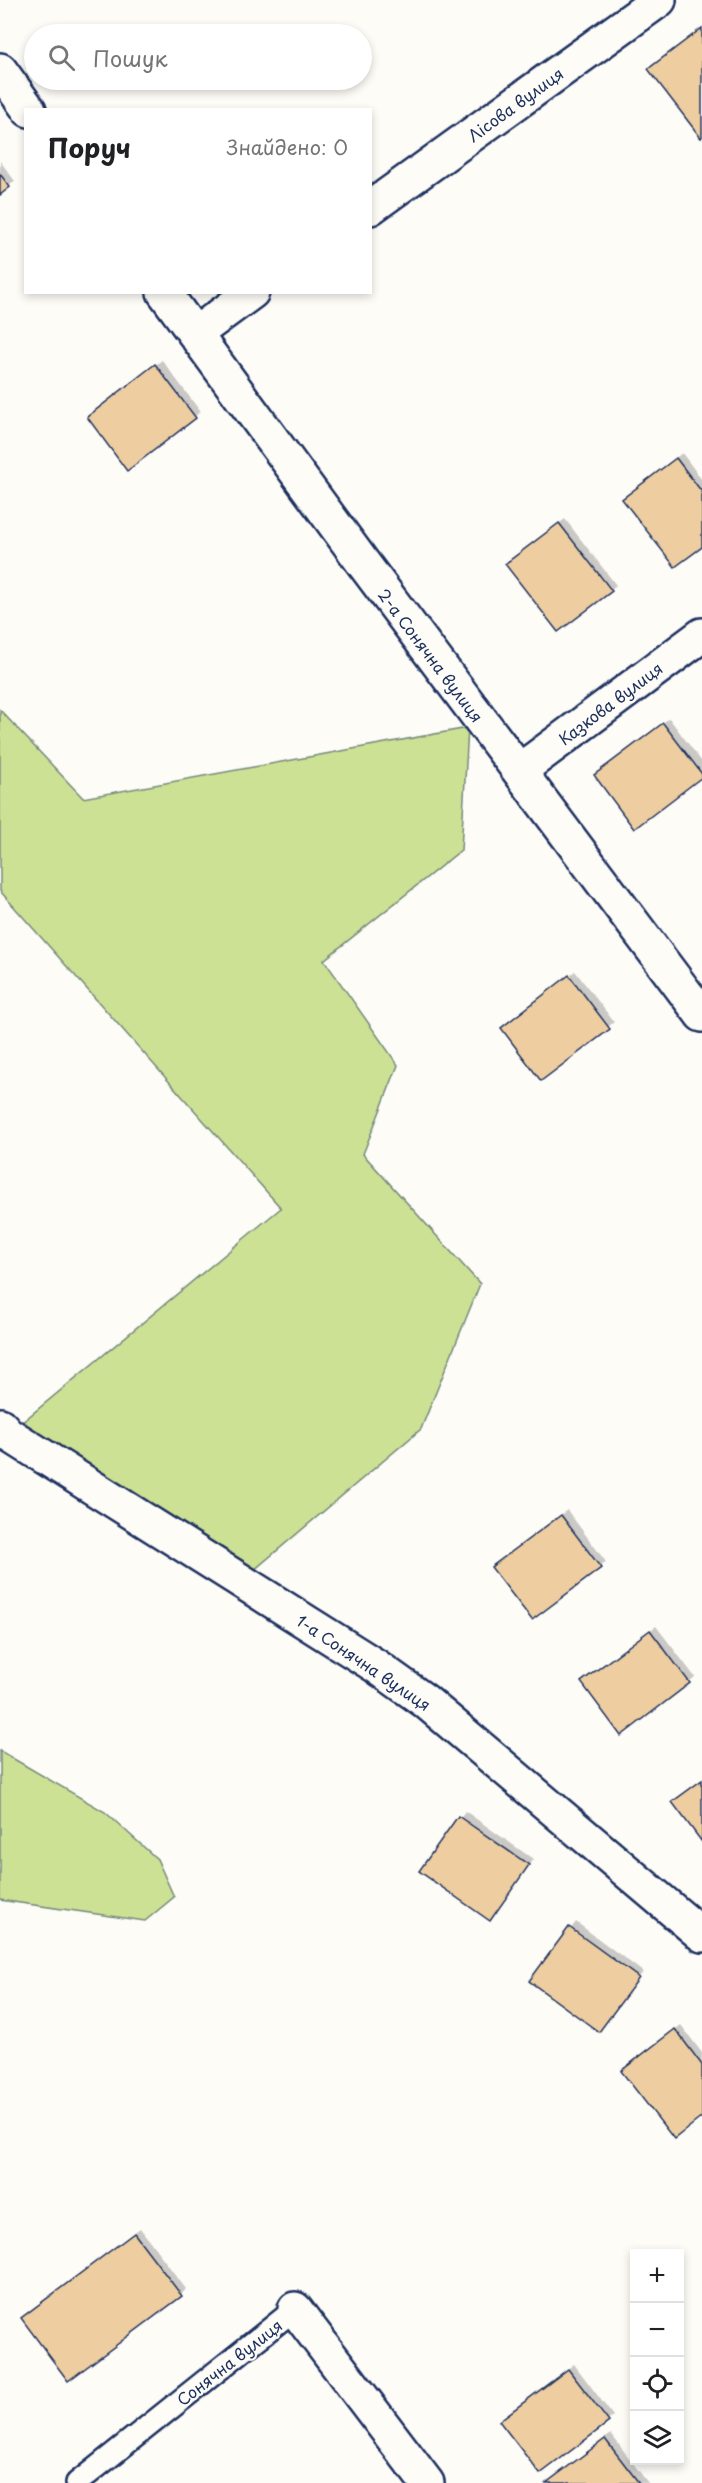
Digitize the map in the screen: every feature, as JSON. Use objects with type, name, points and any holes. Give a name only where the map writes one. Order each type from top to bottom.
[{"type":"street","name":"Лісова вулиця","points":[[372,207],[659,0]]},
{"type":"street","points":[[0,70],[28,108]]},
{"type":"street","name":"2-а Сонячна вулиця","points":[[165,294],[702,1015]]},
{"type":"street","points":[[195,334],[249,294]]},
{"type":"street","name":"Казкова вулиця","points":[[519,771],[702,635]]},
{"type":"street","name":"1-а Сонячна вулиця","points":[[2,1435],[376,1666],[426,1701],[702,1935]]},
{"type":"street","name":"Сонячна вулиця","points":[[295,2309],[427,2483]]},
{"type":"lane","name":"Сонячна вулиця","points":[[77,2483],[295,2309]]},
{"type":"green space","points":[[0,710],[83,798],[468,728],[461,850],[324,960],[398,1065],[363,1154],[480,1284],[421,1429],[241,1581],[8,1434],[281,1208],[0,891]]},
{"type":"green space","points":[[0,1751],[105,1812],[157,1859],[174,1897],[145,1921],[0,1900]]},
{"type":"building","points":[[702,28],[702,137],[701,138],[648,69]]},
{"type":"building","points":[[0,174],[10,187],[0,195]]},
{"type":"building","points":[[155,364],[196,418],[127,471],[87,417]]},
{"type":"building","points":[[676,458],[702,492],[702,547],[675,567],[622,499]]},
{"type":"building","points":[[559,523],[612,591],[558,632],[505,564]]},
{"type":"building","points":[[663,723],[702,777],[634,829],[594,775]]},
{"type":"building","points":[[569,975],[610,1029],[541,1081],[501,1028]]},
{"type":"building","points":[[561,1515],[601,1568],[532,1620],[491,1567]]},
{"type":"building","points":[[650,1630],[690,1683],[621,1736],[581,1682]]},
{"type":"building","points":[[702,1780],[702,1842],[672,1802]]},
{"type":"building","points":[[458,1816],[529,1865],[490,1921],[419,1871]]},
{"type":"building","points":[[569,1927],[639,1978],[599,2032],[529,1981]]},
{"type":"building","points":[[675,2029],[702,2065],[702,2117],[674,2139],[621,2071]]},
{"type":"building","points":[[134,2233],[182,2296],[68,2381],[21,2318]]},
{"type":"building","points":[[568,2369],[609,2422],[540,2474],[499,2421]]},
{"type":"building","points":[[605,2439],[639,2483],[546,2483]]}]
